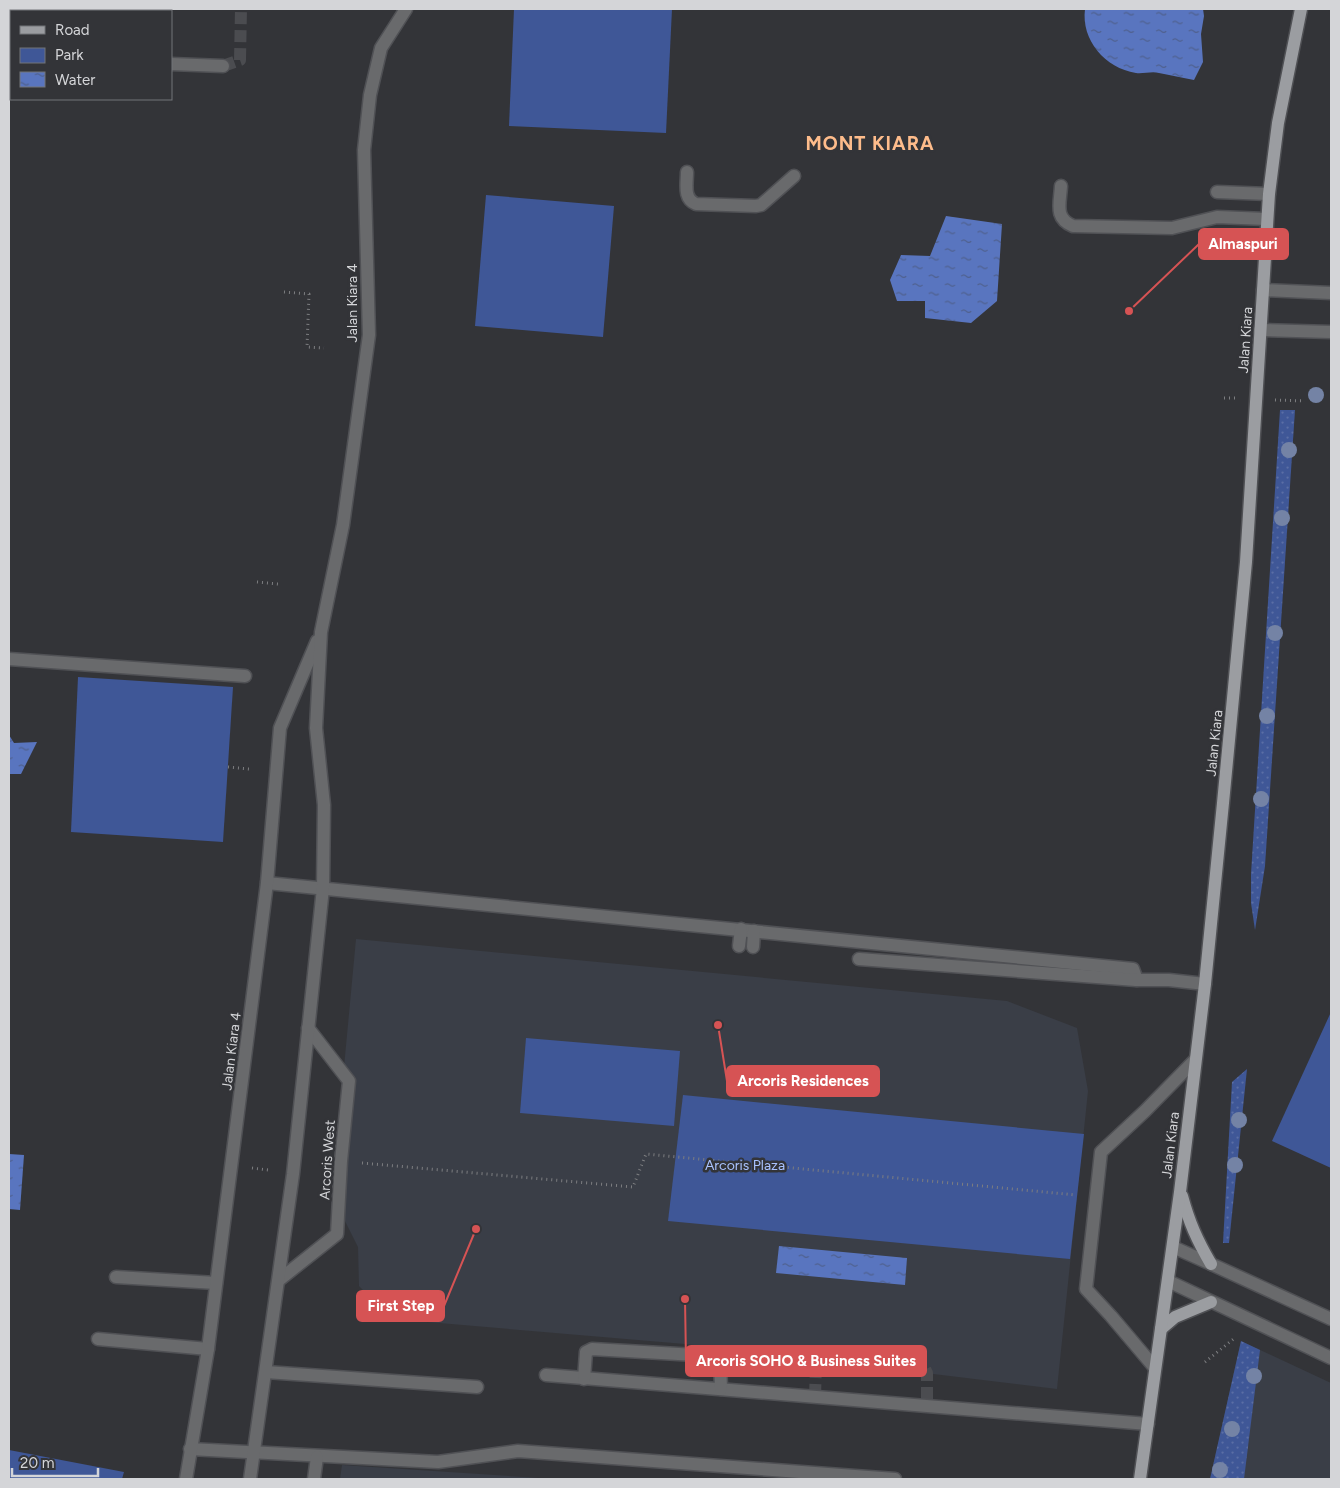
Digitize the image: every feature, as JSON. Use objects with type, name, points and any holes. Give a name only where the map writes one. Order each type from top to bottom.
[{"type":"main road","name":"Jalan Kiara","points":[[1140,1479],[1173,1247],[1204,984],[1246,562],[1266,219],[1278,123],[1301,9]]},
{"type":"main road","points":[[1180,1192],[1197,1241],[1211,1264]]},
{"type":"main road","points":[[1161,1329],[1175,1317],[1211,1302]]},
{"type":"street","name":"Jalan Kiara 4","points":[[250,1479],[279,1280],[323,888],[324,805],[316,728],[321,632],[343,525],[369,335],[364,150],[370,95],[381,48],[406,9]]},
{"type":"street","points":[[172,64],[223,66]]},
{"type":"street","points":[[687,172],[687,196],[690,202],[696,204],[761,206],[794,176]]},
{"type":"street","points":[[1061,186],[1059,209],[1061,218],[1067,224],[1074,226],[1172,228],[1218,217],[1266,219]]},
{"type":"street","points":[[1218,192],[1269,194]]},
{"type":"street","points":[[1263,290],[1331,293]]},
{"type":"street","points":[[1260,330],[1331,332]]},
{"type":"street","name":"Jalan Kiara 4","points":[[186,1479],[208,1349],[267,883],[280,728],[321,632]]},
{"type":"street","points":[[9,659],[244,676]]},
{"type":"street","points":[[267,883],[1134,968],[1137,980]]},
{"type":"street","points":[[739,946],[741,929]]},
{"type":"street","points":[[753,947],[754,931]]},
{"type":"street","points":[[859,959],[1204,984]]},
{"type":"street","name":"Arcoris West","points":[[279,1280],[337,1234],[340,1160],[349,1081],[308,1028]]},
{"type":"street","points":[[1155,1368],[1086,1290],[1101,1152],[1195,1060]]},
{"type":"street","points":[[1173,1247],[1331,1319]]},
{"type":"street","points":[[116,1276],[216,1283]]},
{"type":"street","points":[[1168,1281],[1331,1358]]},
{"type":"street","points":[[98,1339],[208,1349]]},
{"type":"street","points":[[584,1379],[586,1352],[592,1349],[714,1356],[720,1359],[721,1389]]},
{"type":"street","points":[[266,1372],[477,1387]]},
{"type":"street","points":[[546,1375],[1148,1424]]},
{"type":"street","points":[[190,1449],[438,1462],[518,1451],[895,1479]]},
{"type":"street","points":[[314,1479],[318,1457]]},
{"type":"path","points":[[284,292],[309,294],[307,347],[324,348]]},
{"type":"path","points":[[256,582],[278,584]]},
{"type":"path","points":[[228,767],[249,769]]},
{"type":"path","points":[[340,1160],[633,1187],[646,1154],[1096,1197]]},
{"type":"path","points":[[252,1168],[268,1170]]},
{"type":"path","points":[[1206,1362],[1242,1333]]},
{"type":"shaded area","points":[[356,939],[1007,1001],[1077,1028],[1088,1091],[1057,1389],[685,1344],[404,1320],[378,1305],[359,1286],[358,1247],[332,1195]]},
{"type":"shaded area","points":[[1241,1341],[1331,1383],[1331,1479],[1210,1479]]},
{"type":"shaded area","points":[[342,1465],[554,1479],[340,1479]]},
{"type":"green space","points":[[514,9],[672,9],[666,133],[509,126]]},
{"type":"green space","points":[[486,195],[614,206],[603,337],[475,326]]},
{"type":"green space","points":[[1280,410],[1295,410],[1265,866],[1255,930],[1251,903],[1251,874]]},
{"type":"green space","points":[[78,677],[233,687],[223,842],[71,832]]},
{"type":"green space","points":[[1331,1012],[1331,1168],[1272,1141]]},
{"type":"green space","points":[[526,1038],[680,1051],[674,1126],[520,1113]]},
{"type":"green space","points":[[1247,1069],[1229,1243],[1223,1243],[1232,1082]]},
{"type":"green space","name":"Arcoris Plaza","points":[[683,1095],[1084,1134],[1070,1259],[668,1221]]},
{"type":"green space","points":[[1241,1341],[1260,1350],[1244,1479],[1210,1479]]},
{"type":"green space","points":[[9,1450],[124,1472],[122,1479],[9,1479]]},
{"type":"water","points":[[1085,9],[1203,9],[1204,16],[1201,34],[1203,62],[1194,80],[1156,72],[1136,73],[1114,65],[1097,51],[1091,42],[1085,20]]},
{"type":"water","points":[[946,216],[1002,224],[997,301],[971,323],[925,318],[925,301],[897,301],[890,280],[901,255],[930,256]]},
{"type":"water","points":[[9,735],[14,743],[37,742],[21,774],[9,774]]},
{"type":"water","points":[[9,1154],[24,1155],[20,1210],[9,1209]]},
{"type":"water","points":[[779,1246],[907,1258],[905,1285],[776,1273]]},
{"type":"tunnel","points":[[223,66],[240,60],[241,9]]},
{"type":"tunnel","points":[[815,1396],[816,1365],[819,1361],[924,1367],[927,1373],[927,1405]]},
{"type":"place","name":"Almaspuri","points":[[1129,311]]},
{"type":"place","name":"Arcoris Residences","points":[[718,1025]]},
{"type":"place","name":"First Step","points":[[476,1229]]},
{"type":"place","name":"Arcoris SOHO & Business Suites","points":[[685,1299]]},
{"type":"district","name":"MONT KIARA","points":[[870,143]]}]
